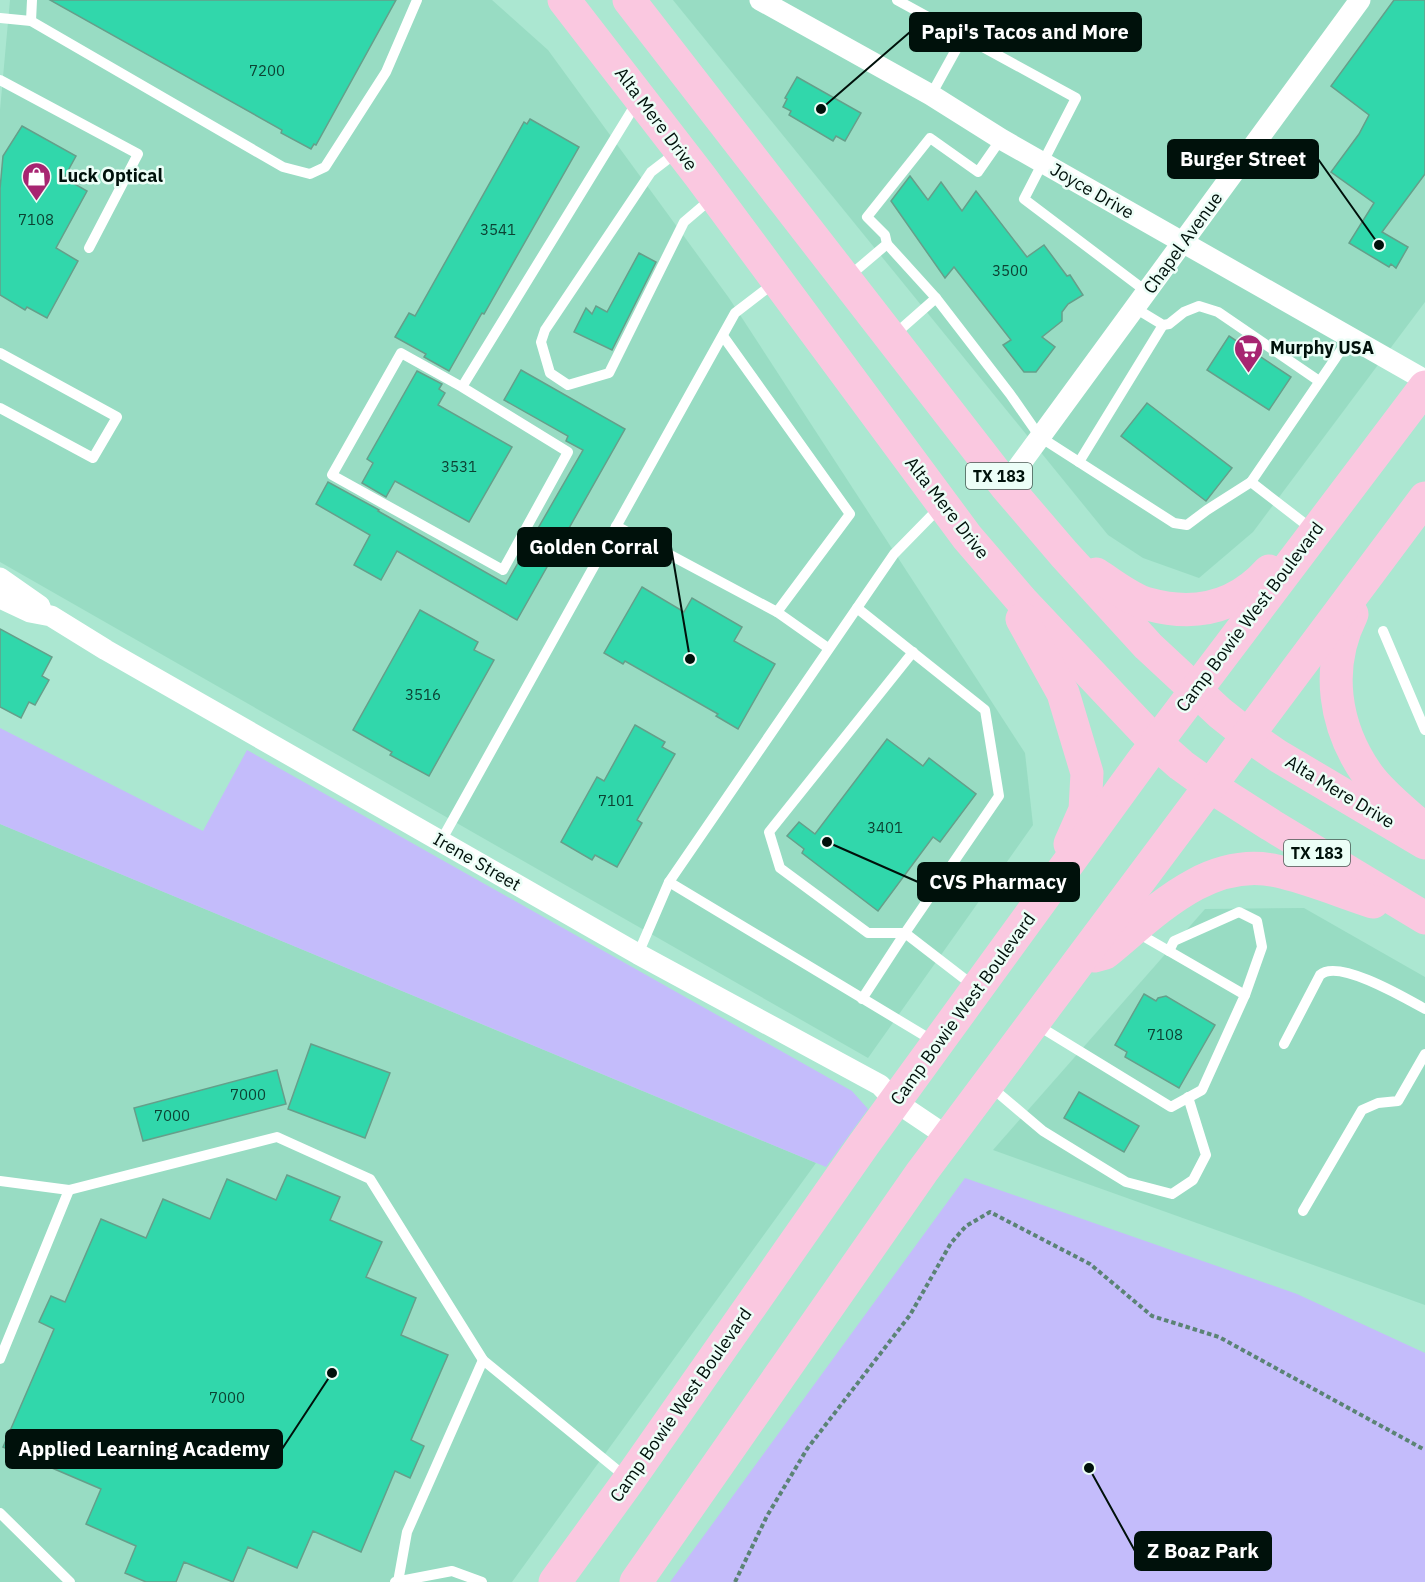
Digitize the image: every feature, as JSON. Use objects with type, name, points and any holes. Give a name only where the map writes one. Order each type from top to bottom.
[{"type":"main road","name":"Alta Mere Drive","points":[[564,0],[680,150],[968,537],[1022,601],[1156,743],[1210,786],[1425,919]]},
{"type":"main road","name":"Alta Mere Drive","points":[[629,0],[1005,485],[1148,646],[1249,736],[1278,756],[1421,827]]},
{"type":"main road","points":[[1064,554],[1146,603],[1184,611],[1211,608],[1232,602],[1258,584],[1312,529],[1425,387]]},
{"type":"main road","points":[[636,1582],[903,1198],[1210,786],[1416,517]]},
{"type":"main road","points":[[1416,517],[1374,574],[1350,617],[1338,652],[1335,695],[1350,745],[1369,775],[1421,827]]},
{"type":"main road","name":"Camp Bowie West Boulevard","points":[[555,1582],[864,1144],[1312,529]]},
{"type":"main road","points":[[994,567],[1064,693],[1087,773],[1085,810],[1047,894]]},
{"type":"main road","points":[[1081,960],[1105,953],[1184,889],[1220,873],[1244,869],[1276,870],[1425,919]]},
{"type":"street","name":"Joyce Drive","points":[[760,0],[931,95],[1001,139],[1425,380]]},
{"type":"street","name":"Chapel Avenue","points":[[1005,485],[1360,0]]},
{"type":"street","points":[[0,578],[33,600],[51,616]]},
{"type":"street","name":"Irene Street","points":[[0,598],[30,612],[51,616],[106,650],[638,954],[880,1085],[896,1102],[948,1137]]},
{"type":"lane","points":[[31,21],[32,0]]},
{"type":"lane","points":[[0,18],[31,21],[283,167],[310,174],[325,167],[386,72],[417,0]]},
{"type":"lane","points":[[897,0],[1076,98],[1024,199],[1141,300],[1162,325]]},
{"type":"lane","points":[[931,95],[963,37]]},
{"type":"lane","points":[[0,80],[138,154],[89,248]]},
{"type":"lane","points":[[462,387],[640,97]]},
{"type":"lane","points":[[1001,139],[978,172],[930,138],[867,217],[885,236],[887,244],[936,298],[1040,437],[1174,523],[1187,525],[1251,482],[1350,337]]},
{"type":"lane","points":[[680,150],[651,172],[545,330],[541,342],[550,373],[568,385],[609,373],[684,222],[715,197]]},
{"type":"lane","points":[[846,279],[887,244]]},
{"type":"lane","points":[[441,841],[735,313],[777,281]]},
{"type":"lane","points":[[891,337],[936,298]]},
{"type":"lane","points":[[1079,462],[1162,325],[1168,324],[1184,312],[1199,306],[1218,312],[1319,381]]},
{"type":"lane","points":[[723,336],[850,514],[777,612]]},
{"type":"lane","points":[[0,353],[117,417],[93,458],[0,408]]},
{"type":"lane","points":[[401,353],[462,387],[568,452],[503,570],[332,475],[401,353]]},
{"type":"lane","points":[[1251,482],[1312,529]]},
{"type":"lane","points":[[638,954],[669,882],[894,554],[943,504]]},
{"type":"lane","points":[[616,526],[777,612],[828,648]]},
{"type":"lane","points":[[856,608],[985,710],[999,796],[862,999]]},
{"type":"lane","points":[[1383,631],[1425,730]]},
{"type":"lane","points":[[912,652],[769,832],[780,868],[868,933],[905,933],[978,989]]},
{"type":"lane","points":[[669,882],[938,1044]]},
{"type":"lane","points":[[1035,1023],[1171,1107],[1188,1098],[1202,1090],[1245,995],[1262,947],[1257,921],[1239,912],[1174,941],[1169,951]]},
{"type":"lane","points":[[1133,930],[1245,995]]},
{"type":"lane","points":[[1284,1044],[1324,971],[1331,970],[1362,977],[1425,1009]]},
{"type":"lane","points":[[1303,1211],[1362,1110],[1378,1103],[1398,1101],[1425,1054]]},
{"type":"lane","points":[[988,1085],[1043,1131],[1126,1182],[1172,1194],[1193,1180],[1206,1155],[1188,1098]]},
{"type":"lane","points":[[0,1181],[69,1190],[277,1137],[370,1179],[483,1360],[629,1480]]},
{"type":"lane","points":[[0,1359],[69,1190]]},
{"type":"lane","points":[[482,1582],[452,1571],[397,1582],[407,1532],[483,1360]]},
{"type":"lane","points":[[0,1513],[70,1582]]},
{"type":"path","points":[[735,1582],[766,1516],[807,1449],[910,1315],[951,1243],[966,1226],[990,1212],[1090,1264],[1152,1316],[1219,1337],[1425,1450]]},
{"type":"shaded area","points":[[10,0],[492,0],[548,50],[729,298],[1025,753],[1033,825],[868,1058],[0,562],[0,110]]},
{"type":"shaded area","points":[[673,0],[1425,0],[1425,302],[1253,532],[1199,578],[1143,558],[1108,535]]},
{"type":"shaded area","points":[[0,728],[203,831],[247,750],[852,1091],[868,1109],[826,1167],[0,824]]},
{"type":"shaded area","points":[[0,824],[816,1163],[512,1582],[0,1582]]},
{"type":"shaded area","points":[[1304,908],[1425,977],[1425,1305],[993,1150],[1205,909]]},
{"type":"shaded area","points":[[965,1178],[1297,1294],[1425,1353],[1425,1582],[670,1582]]},
{"type":"building","points":[[50,0],[396,0],[316,145],[314,144],[311,149],[281,133],[282,130]]},
{"type":"building","points":[[1394,0],[1425,0],[1425,174],[1382,232],[1408,247],[1396,268],[1391,264],[1389,267],[1349,243],[1374,203],[1331,172],[1359,134],[1369,115],[1331,86]]},
{"type":"building","points":[[797,77],[861,113],[845,141],[836,136],[833,141],[789,115],[791,111],[783,107],[787,99],[785,98]]},
{"type":"building","points":[[530,119],[579,147],[449,371],[424,357],[426,354],[395,337],[409,313],[415,316],[524,122],[527,124]]},
{"type":"building","points":[[22,126],[76,156],[64,178],[87,191],[56,248],[78,261],[47,318],[27,307],[25,310],[0,295],[0,189],[3,156]]},
{"type":"building","points":[[910,176],[928,200],[941,182],[962,211],[976,191],[1027,257],[1044,245],[1067,276],[1070,275],[1083,295],[1068,304],[1062,312],[1062,321],[1042,337],[1055,347],[1036,372],[1024,372],[1003,345],[1011,340],[954,267],[945,278],[891,201]]},
{"type":"building","points":[[639,253],[656,262],[612,350],[574,332],[586,308],[592,314],[596,306],[607,312]]},
{"type":"building","name":"Murphy USA","points":[[1229,336],[1291,377],[1269,410],[1207,370]]},
{"type":"building","points":[[521,370],[625,429],[517,620],[397,551],[381,580],[354,565],[370,535],[316,504],[328,482],[506,584],[583,450],[566,441],[568,436],[504,400]]},
{"type":"building","points":[[417,371],[442,384],[439,389],[445,393],[438,405],[512,447],[469,522],[395,481],[386,497],[362,483],[373,463],[367,459]]},
{"type":"building","points":[[1147,403],[1232,468],[1206,501],[1121,436]]},
{"type":"building","points":[[642,587],[684,612],[692,598],[742,627],[734,641],[775,664],[738,729],[716,716],[718,714],[625,661],[623,664],[604,653]]},
{"type":"building","points":[[420,610],[478,642],[474,650],[494,660],[429,776],[390,755],[392,752],[353,730]]},
{"type":"building","points":[[0,629],[52,657],[42,676],[49,680],[35,705],[29,702],[21,718],[0,707]]},
{"type":"building","points":[[635,725],[665,742],[662,747],[675,754],[637,820],[642,823],[617,867],[595,855],[592,860],[561,842],[597,777],[604,781]]},
{"type":"building","points":[[887,739],[923,766],[929,758],[976,794],[940,842],[933,837],[878,911],[802,853],[804,849],[787,836],[799,822],[815,834]]},
{"type":"building","points":[[1144,994],[1156,1001],[1166,996],[1215,1025],[1179,1088],[1125,1057],[1127,1052],[1115,1045]]},
{"type":"building","points":[[311,1044],[390,1073],[365,1138],[288,1109]]},
{"type":"building","points":[[277,1070],[286,1104],[143,1141],[134,1108]]},
{"type":"building","points":[[1079,1092],[1139,1126],[1124,1152],[1064,1118]]},
{"type":"building","points":[[287,1175],[340,1197],[330,1220],[382,1242],[366,1277],[416,1298],[401,1335],[448,1355],[411,1440],[424,1446],[410,1478],[395,1471],[361,1552],[313,1531],[297,1568],[248,1547],[233,1582],[184,1562],[176,1582],[146,1582],[125,1573],[136,1546],[86,1524],[101,1489],[3,1447],[54,1329],[39,1322],[51,1296],[65,1302],[101,1219],[146,1238],[163,1199],[210,1219],[227,1179],[276,1200]]},
{"type":"place","name":"Papi's Tacos and More","points":[[821,109]]},
{"type":"place","name":"Luck Optical","points":[[37,202]]},
{"type":"place","name":"Burger Street","points":[[1379,245]]},
{"type":"place","name":"Murphy USA","points":[[1249,374]]},
{"type":"place","name":"Golden Corral","points":[[690,659]]},
{"type":"place","name":"CVS Pharmacy","points":[[827,842]]},
{"type":"place","name":"Applied Learning Academy","points":[[332,1373]]},
{"type":"place","name":"Z Boaz Park","points":[[1089,1468]]}]
